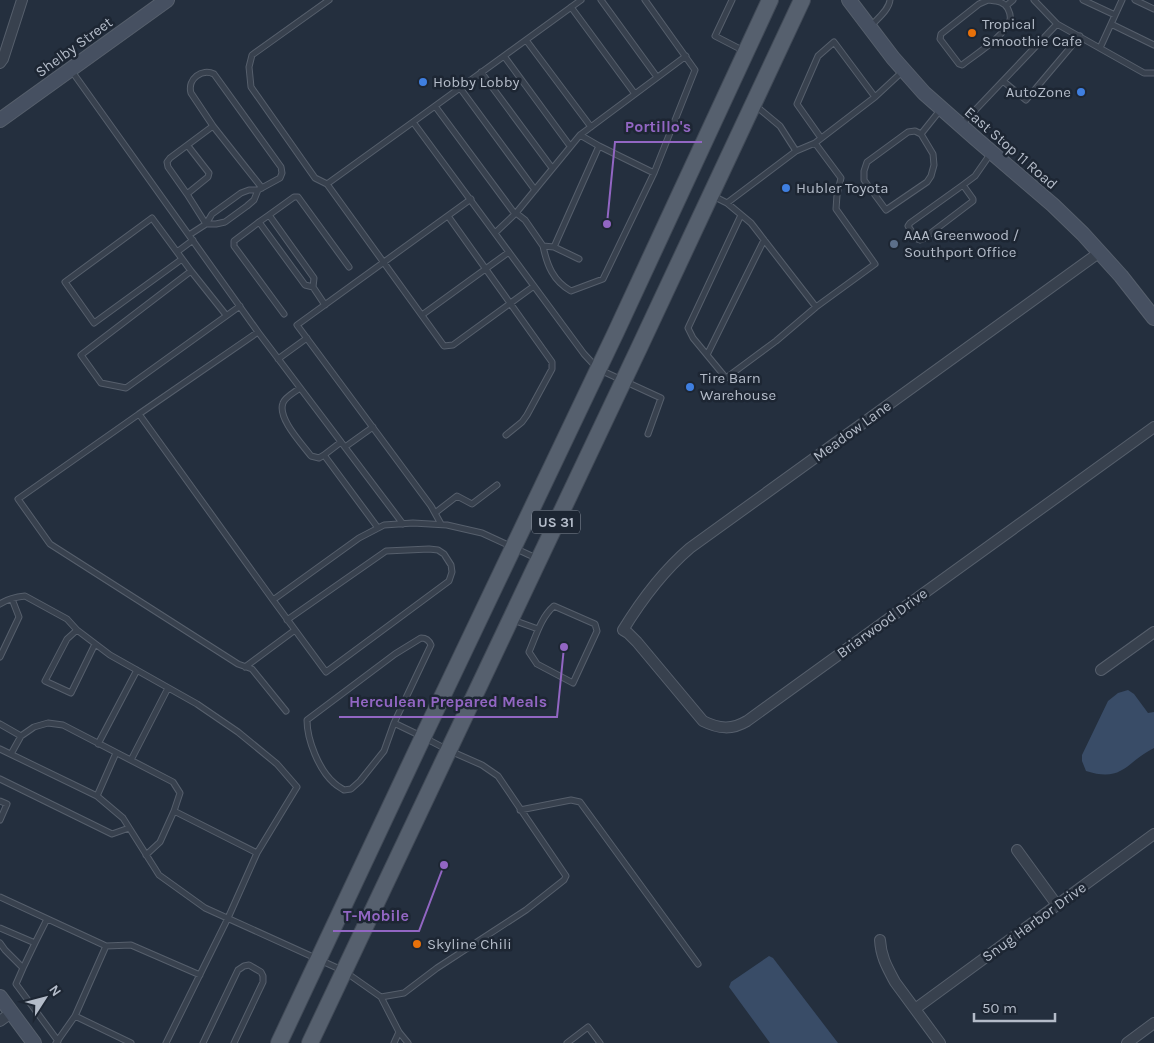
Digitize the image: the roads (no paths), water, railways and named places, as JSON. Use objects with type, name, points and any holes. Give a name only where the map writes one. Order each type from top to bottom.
[{"type":"main road","name":"Shelby Street","points":[[0,120],[167,0]]},
{"type":"main road","name":"US 31","points":[[279,1043],[598,370],[770,0]]},
{"type":"main road","name":"US 31","points":[[310,1043],[802,0]]},
{"type":"main road","name":"East Stop 11 Road","points":[[849,0],[893,58],[924,93],[1084,234],[1152,310]]},
{"type":"main road","points":[[0,998],[34,1043]]},
{"type":"street","points":[[0,63],[3,59],[22,0]]},
{"type":"street","name":"Meadow Lane","points":[[623,630],[633,612],[654,583],[671,564],[690,548],[1100,252]]},
{"type":"street","name":"Briarwood Drive","points":[[623,630],[638,642],[703,721],[717,727],[728,728],[738,726],[1154,427]]},
{"type":"street","points":[[1101,670],[1154,632]]},
{"type":"street","name":"Snug Harbor Drive","points":[[915,1009],[1154,834]]},
{"type":"street","points":[[1017,850],[1056,905]]},
{"type":"street","points":[[880,940],[888,972],[940,1043]]},
{"type":"street","points":[[0,1022],[11,1013]]},
{"type":"street","points":[[1126,1043],[1154,1023]]},
{"type":"lane","points":[[329,0],[252,55],[249,67],[251,87],[315,178],[327,184],[444,346],[453,345],[534,286]]},
{"type":"lane","points":[[327,184],[580,0]]},
{"type":"lane","points":[[600,0],[657,78]]},
{"type":"lane","points":[[435,106],[516,214],[525,220],[543,246],[549,269],[562,286],[571,291],[603,279],[654,173],[695,70],[644,0]]},
{"type":"lane","points":[[732,0],[715,36],[746,52]]},
{"type":"lane","points":[[869,27],[886,9],[890,0]]},
{"type":"lane","points":[[988,0],[998,1],[1006,6],[1010,20],[998,38],[962,64],[958,64],[940,39],[941,34],[979,4],[988,0]]},
{"type":"lane","points":[[1006,6],[1013,0]]},
{"type":"lane","points":[[1034,0],[1057,24],[1144,73],[1154,73]]},
{"type":"lane","points":[[1083,0],[1115,15]]},
{"type":"lane","points":[[1100,48],[1122,0]]},
{"type":"lane","points":[[1135,0],[1154,9]]},
{"type":"lane","points":[[571,7],[635,94]]},
{"type":"lane","points":[[960,125],[1057,24]]},
{"type":"lane","points":[[1111,24],[1154,45]]},
{"type":"lane","points":[[1003,81],[1026,100],[1080,36]]},
{"type":"lane","points":[[526,40],[591,127]]},
{"type":"lane","points":[[821,138],[797,104],[818,56],[834,42],[876,97]]},
{"type":"lane","points":[[504,56],[570,146]]},
{"type":"lane","points":[[495,233],[516,214],[580,135],[686,56]]},
{"type":"lane","points":[[71,69],[258,332],[403,524]]},
{"type":"lane","points":[[727,203],[796,151],[815,143],[876,97],[904,70]]},
{"type":"lane","points":[[189,235],[206,224],[212,214],[241,193],[260,189],[280,178],[282,173],[281,167],[214,74],[204,72],[192,80],[189,87],[191,93],[260,189]]},
{"type":"lane","points":[[481,72],[552,168]]},
{"type":"lane","points":[[460,88],[535,190]]},
{"type":"lane","points":[[754,104],[780,126],[796,151]]},
{"type":"lane","points":[[922,134],[942,108]]},
{"type":"lane","points":[[413,122],[584,354],[598,370],[661,398],[648,434]]},
{"type":"lane","points":[[206,224],[168,167],[167,162],[213,126]]},
{"type":"lane","points":[[915,131],[922,134],[933,154],[934,165],[931,176],[927,182],[886,210],[864,180],[867,162],[908,132],[915,131]]},
{"type":"lane","points":[[580,135],[654,173]]},
{"type":"lane","points":[[741,215],[688,328],[693,338],[726,378],[776,341],[816,307],[876,264],[836,209],[837,195],[842,178],[815,143]]},
{"type":"lane","points":[[187,194],[208,177],[208,173],[188,146]]},
{"type":"lane","points":[[554,247],[599,146]]},
{"type":"lane","points":[[963,185],[973,201],[923,239],[917,239],[908,226],[910,223],[975,176],[991,152]]},
{"type":"lane","points":[[206,224],[225,222],[254,200],[260,189]]},
{"type":"lane","points":[[711,195],[727,203],[751,223],[816,307]]},
{"type":"lane","points":[[284,314],[234,246],[234,241],[259,222],[294,197],[298,197],[349,267]]},
{"type":"lane","points":[[441,524],[431,506],[297,325],[470,200]]},
{"type":"lane","points":[[269,215],[314,278],[313,287],[325,305]]},
{"type":"lane","points":[[448,216],[552,362],[552,369],[522,422],[506,435]]},
{"type":"lane","points":[[182,259],[94,323],[64,282],[152,218],[226,315]]},
{"type":"lane","points":[[259,222],[305,285],[313,287]]},
{"type":"lane","points":[[177,252],[193,240]]},
{"type":"lane","points":[[707,355],[764,240]]},
{"type":"lane","points":[[543,246],[554,247],[579,259]]},
{"type":"lane","points":[[422,315],[509,252]]},
{"type":"lane","points":[[191,271],[80,355],[101,383],[126,388],[240,306]]},
{"type":"lane","points":[[258,332],[18,499],[50,544],[238,664],[252,669],[286,711]]},
{"type":"lane","points":[[278,358],[306,338]]},
{"type":"lane","points":[[300,388],[283,401],[281,410],[284,420],[311,456],[319,458],[342,442]]},
{"type":"lane","points":[[139,414],[272,600],[287,620],[295,630],[326,672],[449,581],[452,572],[451,565],[444,554],[438,550],[386,551],[287,620]]},
{"type":"lane","points":[[346,447],[373,428]]},
{"type":"lane","points":[[324,455],[378,528]]},
{"type":"lane","points":[[435,513],[457,496],[472,504],[497,485]]},
{"type":"lane","points":[[272,600],[359,538],[384,525],[441,524],[482,533],[538,560]]},
{"type":"lane","points":[[0,604],[12,598],[24,596],[67,619],[77,630],[110,656],[197,704],[238,732],[277,764],[297,787],[257,853],[228,918],[166,1043]]},
{"type":"lane","points":[[0,657],[19,617],[12,598]]},
{"type":"lane","points":[[554,606],[595,624],[597,631],[573,683],[537,664],[529,652],[538,629],[554,606]]},
{"type":"lane","points":[[510,618],[538,629]]},
{"type":"lane","points":[[77,630],[67,639],[46,682],[71,693],[95,644]]},
{"type":"lane","points":[[245,667],[295,630]]},
{"type":"lane","points":[[426,638],[431,645],[394,722],[384,751],[360,782],[344,790],[334,783],[317,761],[310,741],[307,720],[395,654],[417,640],[426,638]]},
{"type":"lane","points":[[98,744],[137,670]]},
{"type":"lane","points":[[131,760],[168,688]]},
{"type":"lane","points":[[381,997],[404,993],[437,968],[526,910],[564,880],[566,876],[498,776],[482,765],[394,722]]},
{"type":"lane","points":[[11,754],[21,736],[34,727],[48,723],[63,725],[173,782],[180,793],[174,811],[160,842],[146,855]]},
{"type":"lane","points":[[0,724],[21,736]]},
{"type":"lane","points":[[0,749],[97,796],[123,818],[159,875],[206,908],[344,971],[381,997],[399,1032],[408,1043]]},
{"type":"lane","points":[[97,796],[116,753]]},
{"type":"lane","points":[[0,779],[112,834],[129,828]]},
{"type":"lane","points":[[520,810],[572,800],[580,802],[698,964]]},
{"type":"lane","points":[[0,801],[7,804],[0,820]]},
{"type":"lane","points":[[174,811],[257,853]]},
{"type":"lane","points":[[0,897],[106,946],[131,944],[200,975]]},
{"type":"lane","points":[[47,919],[16,984],[57,1042],[75,1016],[106,946]]},
{"type":"lane","points":[[0,928],[35,943]]},
{"type":"lane","points":[[0,943],[23,968]]},
{"type":"lane","points":[[203,1043],[238,970],[249,965],[261,972],[264,976],[263,982],[234,1043]]},
{"type":"lane","points":[[75,1016],[131,1043]]},
{"type":"lane","points":[[567,1043],[588,1027],[600,1043]]},
{"type":"lane","points":[[394,1043],[399,1032]]},
{"type":"water","points":[[1128,690],[1134,694],[1148,713],[1154,712],[1154,748],[1116,773],[1098,774],[1086,771],[1082,755],[1108,701],[1118,693]]},
{"type":"water","points":[[769,956],[773,958],[838,1043],[770,1043],[729,987],[731,982]]},
{"type":"place","name":"Tropical Smoothie Cafe","points":[[972,33]]},
{"type":"place","name":"Hobby Lobby","points":[[423,82]]},
{"type":"place","name":"AutoZone","points":[[1081,92]]},
{"type":"place","name":"Hubler Toyota","points":[[786,188]]},
{"type":"place","name":"Portillo's","points":[[607,224]]},
{"type":"place","name":"AAA Greenwood / Southport Office","points":[[894,244]]},
{"type":"place","name":"Tire Barn Warehouse","points":[[690,387]]},
{"type":"place","name":"Herculean Prepared Meals","points":[[564,647]]},
{"type":"place","name":"T-Mobile","points":[[444,865]]},
{"type":"place","name":"Skyline Chili","points":[[417,944]]}]
